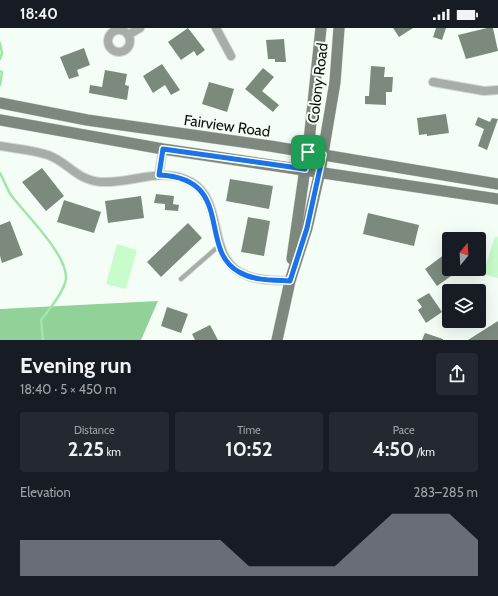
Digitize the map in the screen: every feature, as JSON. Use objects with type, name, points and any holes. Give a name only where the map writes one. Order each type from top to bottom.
[{"type":"main road","name":"Colony Road","points":[[290,281],[294,234],[308,152],[321,28]]},
{"type":"main road","name":"Colony Road","points":[[277,340],[290,281],[307,228],[320,171],[335,82],[340,28]]},
{"type":"main road","name":"Fairview Road","points":[[0,103],[109,124],[308,152],[498,184]]},
{"type":"main road","points":[[0,120],[163,149],[320,171],[498,199]]},
{"type":"street","points":[[128,35],[140,28]]},
{"type":"street","points":[[216,28],[231,56]]},
{"type":"street","points":[[433,82],[476,90],[498,90]]},
{"type":"street","points":[[0,146],[49,156],[74,173],[89,180],[102,182],[159,175],[170,176],[192,182],[202,192],[211,208],[220,245],[228,264],[238,272],[248,277],[290,281]]},
{"type":"street","points":[[159,175],[163,149]]},
{"type":"lane","points":[[181,279],[220,245]]},
{"type":"green space","points":[[495,236],[498,237],[498,278],[486,275],[486,264]]},
{"type":"green space","points":[[117,244],[137,250],[126,289],[106,284]]},
{"type":"green space","points":[[158,301],[141,340],[0,340],[0,309]]},
{"type":"building","points":[[188,28],[205,50],[197,56],[194,51],[181,60],[168,42]]},
{"type":"building","points":[[393,28],[413,28],[399,37]]},
{"type":"building","points":[[436,28],[446,28],[442,40],[433,37]]},
{"type":"building","points":[[493,28],[498,51],[466,59],[458,35]]},
{"type":"building","points":[[284,39],[286,62],[275,62],[275,59],[268,59],[266,40]]},
{"type":"building","points":[[84,48],[90,65],[77,70],[79,76],[69,79],[60,57]]},
{"type":"building","points":[[162,64],[180,90],[171,95],[165,85],[153,93],[143,76]]},
{"type":"building","points":[[371,66],[385,67],[384,77],[393,77],[392,92],[386,92],[386,105],[365,104],[365,96],[369,96]]},
{"type":"building","points":[[263,68],[274,77],[262,91],[279,105],[273,112],[245,89]]},
{"type":"building","points":[[105,70],[127,74],[125,85],[129,86],[127,100],[89,93],[90,85],[102,87]]},
{"type":"building","points":[[209,82],[234,89],[227,112],[202,104]]},
{"type":"building","points":[[446,114],[449,133],[427,136],[427,134],[419,135],[417,118]]},
{"type":"building","points":[[478,117],[490,122],[492,118],[498,119],[487,150],[478,146],[484,129],[475,125]]},
{"type":"building","points":[[42,168],[64,196],[46,211],[22,182]]},
{"type":"building","points":[[230,179],[273,186],[269,209],[226,201]]},
{"type":"building","points":[[156,194],[174,196],[173,204],[179,205],[178,211],[165,210],[165,204],[154,203]]},
{"type":"building","points":[[141,196],[144,218],[108,223],[105,201]]},
{"type":"building","points":[[64,200],[101,212],[94,233],[57,222]]},
{"type":"building","points":[[368,213],[419,225],[414,246],[363,234]]},
{"type":"building","points":[[248,217],[270,221],[264,256],[241,252]]},
{"type":"building","points":[[10,221],[23,255],[2,263],[0,256],[0,225]]},
{"type":"building","points":[[188,223],[202,238],[161,277],[147,262]]},
{"type":"building","points":[[442,256],[442,276],[451,276],[437,286],[425,269]]},
{"type":"building","points":[[429,293],[442,312],[426,323],[418,310],[422,307],[417,300]]},
{"type":"building","points":[[167,307],[188,314],[181,333],[161,326]]},
{"type":"building","points":[[498,321],[498,340],[468,340]]},
{"type":"building","points":[[210,325],[218,340],[195,340],[192,334]]},
{"type":"building","points":[[425,333],[443,339],[443,340],[422,340]]},
{"type":"waterway","points":[[0,43],[2,53],[0,59]]},
{"type":"waterway","points":[[0,71],[2,72],[0,85]]},
{"type":"waterway","points":[[0,173],[11,195],[53,247],[65,269],[65,284],[56,301],[41,320],[43,340]]},
{"type":"route","points":[[163,149],[305,169],[308,152],[323,155],[307,228],[290,281],[248,277],[238,272],[228,264],[221,250],[211,208],[202,192],[192,182],[170,176],[159,175],[163,149]]}]
